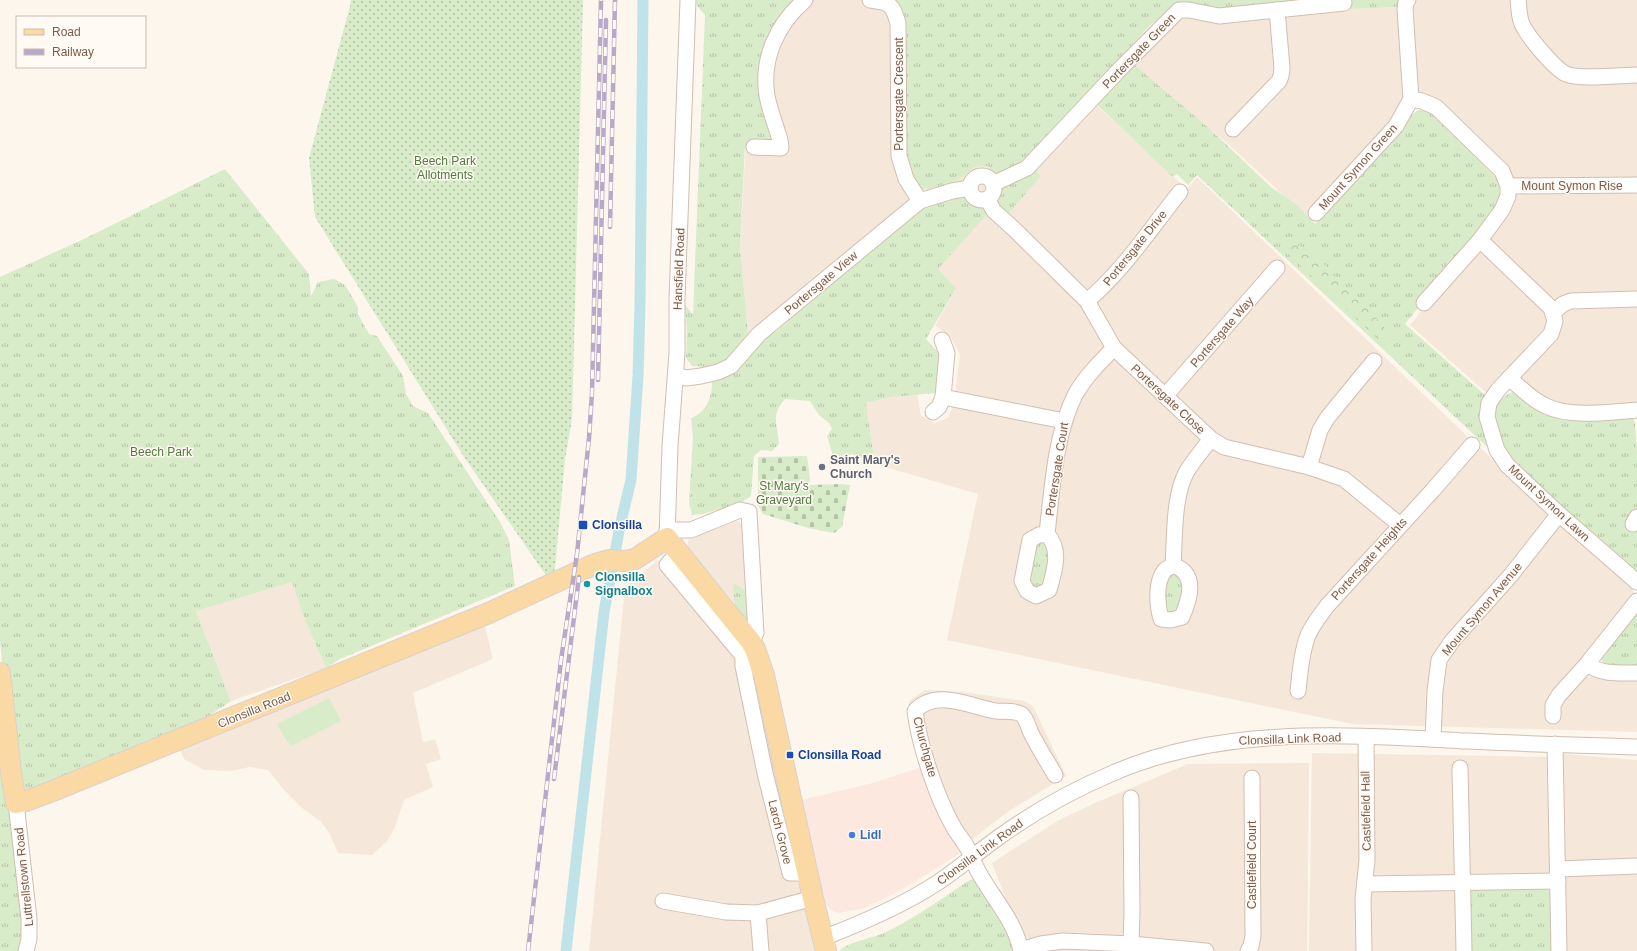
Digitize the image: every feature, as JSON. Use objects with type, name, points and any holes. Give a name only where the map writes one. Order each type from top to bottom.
[{"type":"main road","name":"Clonsilla Road","points":[[16,803],[62,788],[491,612],[605,561],[625,561],[635,559],[671,540]]},
{"type":"main road","points":[[671,540],[704,596],[750,649],[764,675],[813,898],[825,944]]},
{"type":"main road","points":[[0,673],[16,803]]},
{"type":"street","name":"Hansfield Road","points":[[671,540],[671,441],[676,375],[677,299],[688,0]]},
{"type":"street","points":[[754,147],[781,148],[767,95],[766,64],[779,28],[794,9],[804,0]]},
{"type":"street","name":"Portersgate Crescent","points":[[870,0],[885,2],[894,9],[898,23],[899,156],[906,179],[920,201]]},
{"type":"street","points":[[1408,0],[1406,2],[1405,9],[1411,99],[1436,107],[1502,171],[1508,186],[1508,196],[1502,210],[1480,240],[1424,303]]},
{"type":"street","points":[[1518,0],[1520,21],[1524,29],[1559,69],[1567,75],[1580,77],[1637,75]]},
{"type":"street","name":"Portersgate Green","points":[[994,184],[1027,168],[1119,70],[1179,10],[1190,10],[1219,16],[1344,3]]},
{"type":"street","points":[[1233,129],[1279,81],[1281,76],[1282,68],[1277,10]]},
{"type":"street","name":"Mount Symon Green","points":[[1316,214],[1396,126],[1411,99]]},
{"type":"street","points":[[978,176],[987,177],[994,184],[992,195],[987,200],[975,198],[971,194],[970,188],[972,181],[978,176]]},
{"type":"street","name":"Mount Symon Rise","points":[[1508,186],[1637,185]]},
{"type":"street","name":"Portersgate View","points":[[676,375],[686,378],[701,376],[718,372],[731,366],[759,334],[920,201],[952,191],[970,188]]},
{"type":"street","name":"Portersgate Drive","points":[[1087,301],[1102,289],[1117,272],[1180,192]]},
{"type":"street","name":"Portersgate Close","points":[[987,200],[994,211],[1087,301],[1114,348],[1166,395],[1211,439],[1224,447],[1308,467],[1344,479],[1400,524]]},
{"type":"street","points":[[1480,240],[1551,308],[1553,313],[1563,304],[1571,301],[1637,299]]},
{"type":"street","name":"Portersgate Way","points":[[1166,395],[1278,268]]},
{"type":"street","name":"Mount Symon Lawn","points":[[1553,313],[1554,327],[1551,334],[1489,403],[1487,417],[1497,450],[1507,465],[1559,514],[1637,582]]},
{"type":"street","points":[[932,412],[939,407],[943,397],[947,353],[942,340]]},
{"type":"street","name":"Portersgate Court","points":[[1047,534],[1054,476],[1064,421],[1076,394],[1084,381],[1093,369],[1114,348]]},
{"type":"street","points":[[1308,467],[1320,430],[1328,417],[1374,361]]},
{"type":"street","points":[[1510,378],[1529,395],[1546,406],[1566,411],[1590,413],[1637,410]]},
{"type":"street","points":[[943,397],[1064,421]]},
{"type":"street","points":[[1173,565],[1176,509],[1183,481],[1187,471],[1211,439]]},
{"type":"street","name":"Portersgate Heights","points":[[1298,691],[1303,652],[1307,636],[1314,623],[1327,606],[1472,445]]},
{"type":"street","points":[[671,540],[740,510],[749,512],[756,633],[750,649]]},
{"type":"street","name":"Mount Symon Avenue","points":[[1433,739],[1434,690],[1439,660],[1452,642],[1511,575],[1559,514]]},
{"type":"street","points":[[1553,716],[1553,705],[1558,695],[1587,664],[1637,601]]},
{"type":"street","name":"Larch Grove","points":[[750,649],[743,666],[765,773],[790,873],[808,874]]},
{"type":"street","points":[[1587,664],[1594,669],[1604,672],[1637,673]]},
{"type":"street","name":"Churchgate","points":[[972,857],[969,849],[951,823],[936,788],[916,721],[915,711],[919,706],[926,702],[935,700],[956,701],[1021,714],[1055,775]]},
{"type":"street","name":"Clonsilla Link Road","points":[[825,944],[846,929],[909,900],[936,884],[999,837],[1047,806],[1080,788],[1114,772],[1202,746],[1235,741],[1288,737],[1366,737],[1637,747]]},
{"type":"street","name":"Castlefield Hall","points":[[1364,951],[1363,899],[1367,860],[1366,737]]},
{"type":"street","points":[[1555,744],[1559,951]]},
{"type":"street","points":[[765,773],[785,768]]},
{"type":"street","points":[[1460,768],[1464,951]]},
{"type":"street","name":"Castlefield Court","points":[[1248,951],[1251,946],[1253,936],[1252,778]]},
{"type":"street","points":[[1131,798],[1131,944]]},
{"type":"street","name":"Luttrellstown Road","points":[[16,803],[29,919],[29,939],[26,951]]},
{"type":"street","points":[[972,857],[978,871],[1008,920],[1021,950],[1041,944],[1063,941],[1131,944],[1206,951]]},
{"type":"street","points":[[1365,884],[1462,882],[1558,875],[1637,866]]},
{"type":"street","points":[[663,901],[726,912],[758,913],[813,898]]},
{"type":"street","points":[[758,913],[761,951]]},
{"type":"shaded area","points":[[795,0],[902,0],[917,179],[908,207],[748,334],[740,245],[746,144],[766,42],[775,22],[790,3]]},
{"type":"shaded area","points":[[1313,0],[1351,0],[1351,9],[1399,7],[1402,0],[1637,0],[1637,409],[1566,410],[1509,378],[1492,398],[1410,325],[1417,317],[1424,303],[1502,210],[1502,171],[1411,99],[1380,142],[1312,222],[1228,144],[1123,55],[1145,31],[1173,7],[1211,9],[1272,6]]},
{"type":"shaded area","points":[[1088,97],[1187,189],[1197,177],[1467,436],[1633,586],[1634,596],[1570,674],[1587,677],[1637,667],[1637,732],[1352,724],[947,640],[978,494],[875,464],[866,403],[892,397],[917,394],[921,416],[934,423],[948,418],[954,403],[960,354],[950,336],[935,326],[956,288],[938,270],[934,200],[919,190],[961,178],[975,167],[987,166],[1010,169],[1022,161]]},
{"type":"shaded area","points":[[737,521],[743,524],[746,557],[746,616],[688,549],[688,540]]},
{"type":"shaded area","points":[[658,560],[742,659],[750,657],[802,883],[816,951],[589,951],[625,587]]},
{"type":"shaded area","points":[[292,582],[303,615],[326,668],[231,701],[196,611]]},
{"type":"shaded area","points":[[485,626],[493,659],[413,693],[423,742],[435,739],[441,759],[426,764],[433,787],[404,800],[395,827],[387,841],[372,855],[338,853],[329,832],[320,821],[302,808],[284,790],[268,770],[250,767],[231,771],[204,770],[184,759],[180,749],[406,656]]},
{"type":"shaded area","points":[[925,690],[963,692],[1024,701],[1033,706],[1066,776],[1009,811],[962,847],[909,713],[909,701]]},
{"type":"shaded area","points":[[1312,753],[1551,757],[1564,754],[1637,760],[1637,951],[1309,951]]},
{"type":"shaded area","points":[[1309,763],[1307,951],[1026,951],[992,863],[1059,820],[1095,803],[1188,764]]},
{"type":"shaded area","points":[[922,767],[962,852],[903,889],[864,908],[839,913],[833,911],[821,897],[801,800],[869,784]]},
{"type":"green space","name":"Beech Park Allotments","points":[[351,0],[583,0],[572,419],[565,459],[555,568],[554,572],[547,577],[464,457],[315,217],[309,158]]},
{"type":"green space","points":[[696,0],[802,0],[795,2],[774,23],[762,73],[773,129],[772,145],[758,148],[745,147],[740,245],[748,334],[738,349],[726,360],[709,367],[692,366],[686,358],[687,331],[685,305],[693,314],[705,15],[697,6]]},
{"type":"green space","points":[[891,0],[1313,0],[1243,7],[1173,7],[1148,27],[1123,55],[1209,128],[1271,187],[1296,204],[1315,224],[1409,117],[1418,110],[1432,112],[1498,180],[1500,195],[1495,212],[1405,324],[1495,404],[1508,394],[1515,391],[1528,399],[1631,414],[1635,423],[1637,452],[1637,578],[1484,444],[1197,175],[1188,185],[1177,174],[1173,177],[1089,97],[1022,161],[1010,169],[998,174],[987,166],[975,167],[961,178],[942,187],[919,190],[907,171]]},
{"type":"green space","points":[[1351,0],[1402,0],[1399,7],[1351,9]]},
{"type":"green space","points":[[1038,161],[1042,165],[1036,171],[1041,176],[1006,216],[998,204],[997,194],[1004,186]]},
{"type":"green space","name":"Beech Park","points":[[225,169],[309,274],[311,296],[318,282],[334,279],[345,285],[358,307],[358,314],[369,334],[377,336],[403,376],[406,394],[413,406],[428,413],[500,522],[509,540],[515,586],[340,659],[326,668],[303,615],[292,582],[196,611],[231,701],[189,729],[32,791],[23,791],[6,701],[0,641],[0,277],[86,238]]},
{"type":"green space","points":[[962,196],[977,202],[989,212],[938,269],[956,288],[926,339],[939,353],[940,371],[936,393],[892,397],[866,403],[875,464],[853,454],[834,459],[827,436],[832,429],[830,424],[819,415],[810,401],[785,399],[780,405],[776,415],[779,444],[772,451],[761,450],[754,456],[751,496],[741,503],[703,514],[692,515],[689,503],[693,437],[691,418],[701,412],[708,403],[712,381],[719,380],[730,374],[761,337],[777,331],[851,263],[934,200]]},
{"type":"green space","points":[[1290,242],[1318,254],[1323,263],[1337,279],[1390,334],[1383,344],[1284,250]]},
{"type":"green space","name":"St Mary's Graveyard","points":[[807,456],[810,478],[809,485],[850,485],[842,527],[834,533],[808,528],[763,514],[758,505],[758,457]]},
{"type":"green space","points":[[1046,542],[1050,547],[1048,567],[1042,588],[1033,592],[1028,578],[1037,544]]},
{"type":"green space","points":[[1182,568],[1186,606],[1161,619],[1161,579]]},
{"type":"green space","points":[[735,584],[742,588],[751,597],[750,618],[747,620],[738,612],[735,605],[733,586]]},
{"type":"green space","points":[[1637,613],[1637,667],[1605,668],[1601,658]]},
{"type":"green space","points":[[329,698],[341,721],[291,746],[277,724]]},
{"type":"green space","points":[[0,721],[17,863],[22,937],[19,951],[0,951]]},
{"type":"green space","points":[[975,878],[1001,912],[1015,951],[839,951],[860,940],[884,933]]},
{"type":"green space","points":[[1474,888],[1542,888],[1550,892],[1552,901],[1549,901],[1549,906],[1553,906],[1553,951],[1467,951],[1468,890]]},
{"type":"waterway","points":[[566,951],[604,612],[620,526],[631,480],[638,376],[640,305],[643,0]]},
{"type":"railway","points":[[528,951],[561,660],[577,554],[589,438],[592,393],[601,0]]},
{"type":"railway","points":[[610,227],[615,0]]},
{"type":"railway","points":[[598,380],[606,20]]},
{"type":"railway","points":[[554,779],[579,577]]},
{"type":"place","name":"Saint Mary's Church","points":[[822,467]]},
{"type":"place","name":"Clonsilla","points":[[583,525]]},
{"type":"place","name":"Clonsilla Signalbox","points":[[587,584]]},
{"type":"place","name":"Clonsilla Road","points":[[790,755]]},
{"type":"place","name":"Lidl","points":[[852,835]]}]
